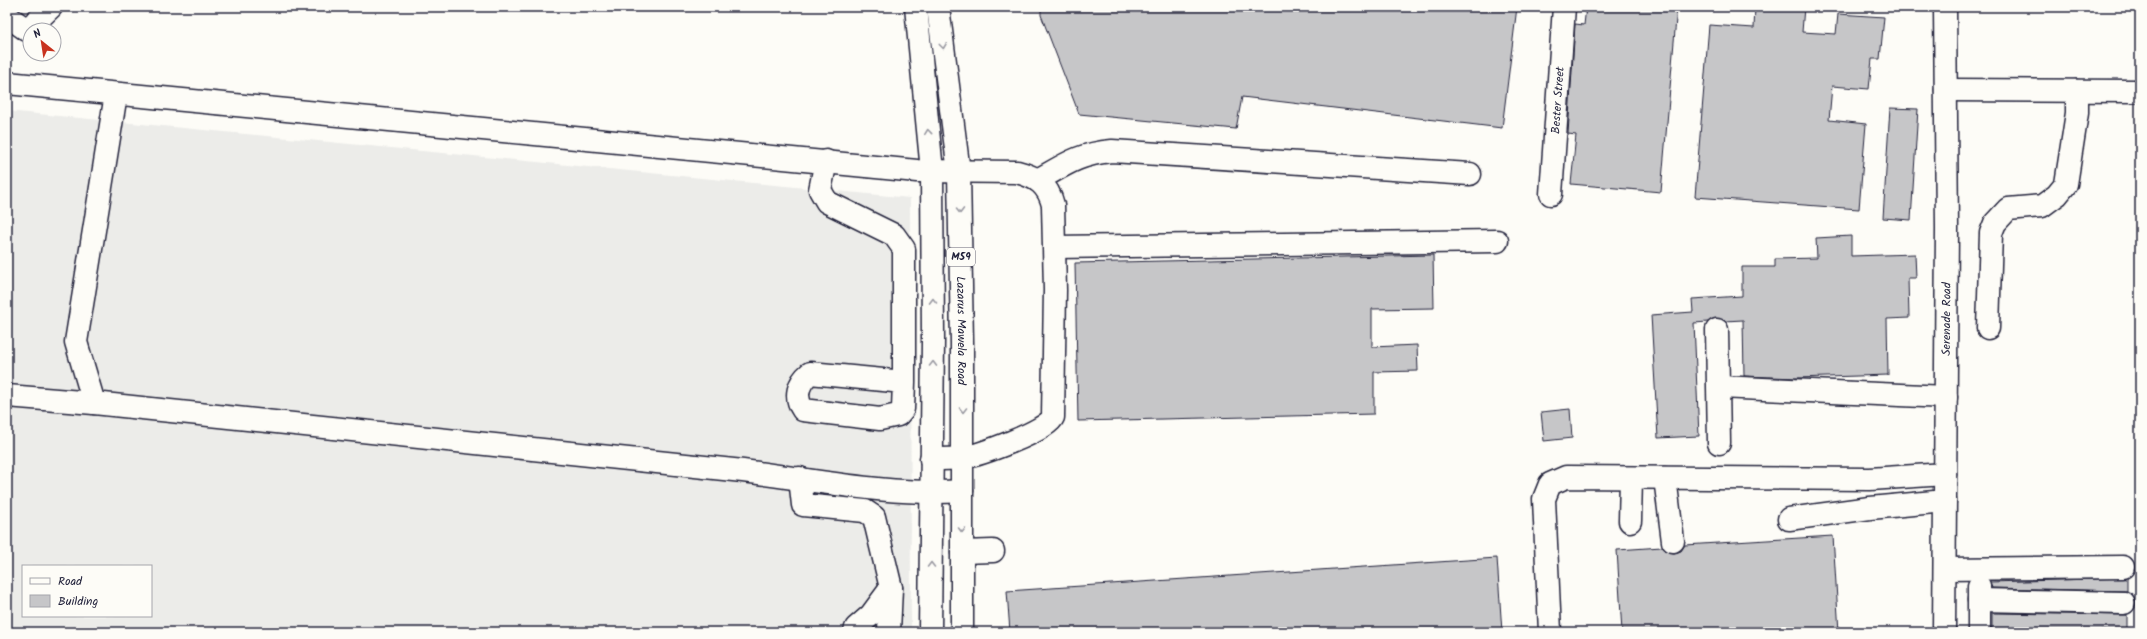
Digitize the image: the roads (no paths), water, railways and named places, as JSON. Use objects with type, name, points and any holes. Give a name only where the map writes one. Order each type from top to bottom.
[{"type":"street","points":[[7,16],[27,30],[51,7]]},
{"type":"street","name":"M59","points":[[916,7],[932,171],[933,340],[930,632]]},
{"type":"street","name":"Lazarus Mawela Road","points":[[938,7],[959,172],[963,458],[962,632]]},
{"type":"street","name":"Bester Street","points":[[1551,194],[1564,7]]},
{"type":"street","name":"Serenade Road","points":[[1944,632],[1946,397],[1946,7]]},
{"type":"street","points":[[7,83],[917,171],[1017,172],[1038,180],[1050,193],[1054,205],[1055,247],[1053,404],[1051,421],[1030,434],[963,458],[931,459]]},
{"type":"street","points":[[1946,90],[2140,91]]},
{"type":"street","points":[[1988,328],[1991,234],[1995,223],[2008,209],[2042,206],[2058,195],[2066,184],[2077,113],[2076,91]]},
{"type":"street","points":[[94,403],[76,342],[116,94]]},
{"type":"street","points":[[1038,180],[1078,157],[1093,153],[1112,151],[1470,174]]},
{"type":"street","points":[[826,161],[820,190],[827,202],[894,235],[904,249],[904,382]]},
{"type":"street","points":[[1055,247],[1497,241]]},
{"type":"street","points":[[1717,330],[1719,443]]},
{"type":"street","points":[[1718,387],[1946,397]]},
{"type":"street","points":[[7,396],[94,403],[800,478],[846,486],[931,493],[962,491]]},
{"type":"street","points":[[1550,632],[1544,499],[1550,484],[1566,477],[1870,479],[1945,474]]},
{"type":"street","points":[[800,478],[803,505],[865,511],[874,517],[891,588],[889,632]]},
{"type":"street","points":[[1630,521],[1631,478]]},
{"type":"street","points":[[1665,478],[1673,541]]},
{"type":"street","points":[[1789,519],[1870,508],[1945,501]]},
{"type":"street","points":[[962,552],[993,551]]},
{"type":"street","points":[[1945,569],[2123,567]]},
{"type":"street","points":[[1978,569],[1979,632]]},
{"type":"street","points":[[856,632],[856,628],[872,615],[891,588]]},
{"type":"street","points":[[1979,600],[2124,603]]}]
